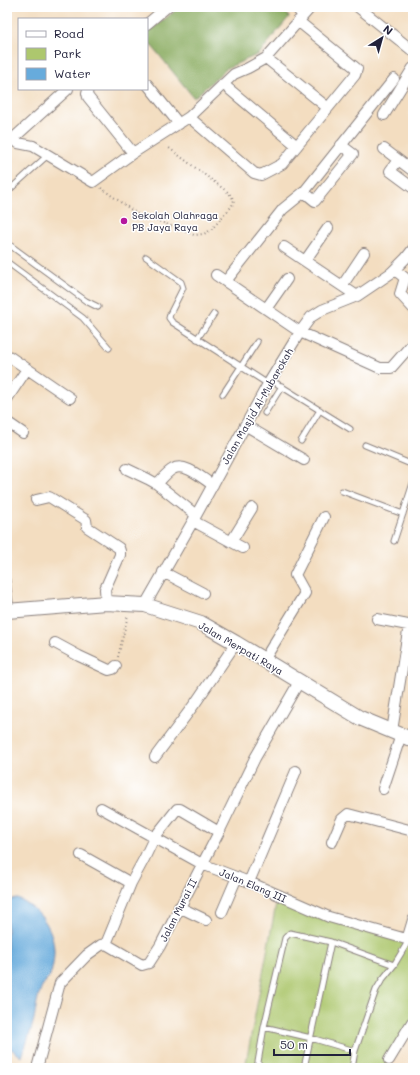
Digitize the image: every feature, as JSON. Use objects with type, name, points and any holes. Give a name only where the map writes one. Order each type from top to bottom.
[{"type":"main road","name":"Jalan Merpati Raya","points":[[9,610],[106,603],[145,605],[201,623],[236,642],[360,718],[402,735]]},
{"type":"street","points":[[148,23],[167,7]]},
{"type":"street","points":[[189,117],[254,173],[261,175],[282,164],[355,75],[357,69],[301,19],[296,7]]},
{"type":"street","points":[[18,143],[34,146],[48,156],[94,182],[133,153],[189,117],[234,74],[266,58],[311,7]]},
{"type":"street","points":[[358,7],[413,51]]},
{"type":"street","points":[[266,58],[328,108]]},
{"type":"street","points":[[384,115],[413,68]]},
{"type":"street","points":[[226,281],[283,209],[304,192],[394,79]]},
{"type":"street","points":[[223,84],[297,146]]},
{"type":"street","points":[[148,85],[179,124]]},
{"type":"street","points":[[7,144],[67,90]]},
{"type":"street","points":[[88,90],[88,97],[133,153]]},
{"type":"street","points":[[304,192],[315,201],[353,154],[341,145]]},
{"type":"street","points":[[384,149],[413,171]]},
{"type":"street","points":[[398,160],[390,171],[413,188]]},
{"type":"street","points":[[305,261],[328,228]]},
{"type":"street","points":[[284,247],[357,296]]},
{"type":"street","name":"Jalan Masjid Al-Mubarokah","points":[[145,605],[195,518],[245,425],[300,332],[311,317],[322,310],[357,296],[395,270],[413,249]]},
{"type":"street","points":[[342,286],[364,253]]},
{"type":"street","points":[[395,270],[405,278],[400,294],[413,308]]},
{"type":"street","points":[[216,274],[300,332],[380,368],[392,368],[413,343]]},
{"type":"street","points":[[266,309],[287,279]]},
{"type":"street","points":[[7,356],[70,398]]},
{"type":"street","points":[[7,399],[27,369]]},
{"type":"street","points":[[7,422],[23,433]]},
{"type":"street","points":[[245,425],[304,460]]},
{"type":"street","points":[[157,484],[172,469],[180,467],[188,469],[213,485]]},
{"type":"street","points":[[127,469],[157,484],[195,518],[243,548]]},
{"type":"street","points":[[36,500],[49,497],[51,498],[86,520],[87,527],[118,548],[120,555],[105,589],[106,603]]},
{"type":"street","points":[[232,542],[252,508]]},
{"type":"street","points":[[264,660],[306,593],[295,575],[324,517]]},
{"type":"street","points":[[163,572],[203,593]]},
{"type":"street","points":[[377,619],[411,625],[402,735],[383,789]]},
{"type":"street","points":[[156,757],[209,684],[236,642]]},
{"type":"street","points":[[55,643],[109,670],[116,666]]},
{"type":"street","name":"Jalan Murai II","points":[[106,944],[142,965],[149,963],[160,946],[219,832],[255,758],[299,682]]},
{"type":"street","points":[[249,882],[296,771]]},
{"type":"street","name":"Jalan Elang III","points":[[101,808],[202,864],[249,882],[329,917],[410,940]]},
{"type":"street","points":[[37,1068],[60,983],[87,955],[106,944],[131,883],[154,838],[177,810],[180,809],[219,832]]},
{"type":"street","points":[[332,842],[342,819],[348,814],[413,831]]},
{"type":"street","points":[[81,855],[131,883]]},
{"type":"street","points":[[222,912],[237,878]]},
{"type":"street","points":[[179,907],[206,920]]},
{"type":"street","points":[[410,940],[413,920]]},
{"type":"street","points":[[389,1060],[413,1021]]},
{"type":"lane","points":[[7,192],[48,156]]},
{"type":"lane","points":[[7,243],[86,301],[98,307]]},
{"type":"lane","points":[[146,257],[181,282],[183,288],[169,318],[172,322],[240,367],[270,382],[282,386],[350,428]]},
{"type":"lane","points":[[7,262],[83,318],[109,348]]},
{"type":"lane","points":[[198,339],[214,314]]},
{"type":"lane","points":[[223,394],[257,342]]},
{"type":"lane","points":[[265,413],[282,386]]},
{"type":"lane","points":[[301,441],[320,410]]},
{"type":"lane","points":[[365,445],[412,463]]},
{"type":"lane","points":[[394,541],[413,483]]},
{"type":"lane","points":[[342,491],[403,514]]},
{"type":"lane","points":[[7,580],[9,610]]},
{"type":"lane","points":[[257,1068],[264,1027],[285,938],[290,933],[331,942],[394,965]]},
{"type":"lane","points":[[352,1068],[355,1051],[379,984],[394,965],[410,940]]},
{"type":"lane","points":[[304,1068],[331,942]]},
{"type":"lane","points":[[264,1027],[311,1038],[355,1051]]},
{"type":"path","points":[[94,182],[140,216],[194,234],[204,234],[211,230],[232,206],[234,200],[229,193],[169,148]]},
{"type":"path","points":[[116,666],[130,604]]},
{"type":"green space","points":[[180,7],[283,7],[289,17],[259,54],[227,68],[194,98],[148,41],[148,32]]},
{"type":"green space","points":[[277,899],[413,943],[413,1026],[387,1068],[245,1068]]},
{"type":"water","points":[[18,899],[38,912],[50,930],[54,950],[51,973],[40,992],[33,1024],[22,1057],[7,1046],[7,902]]},
{"type":"place","name":"Sekolah Olahraga PB Jaya Raya","points":[[124,221]]}]
